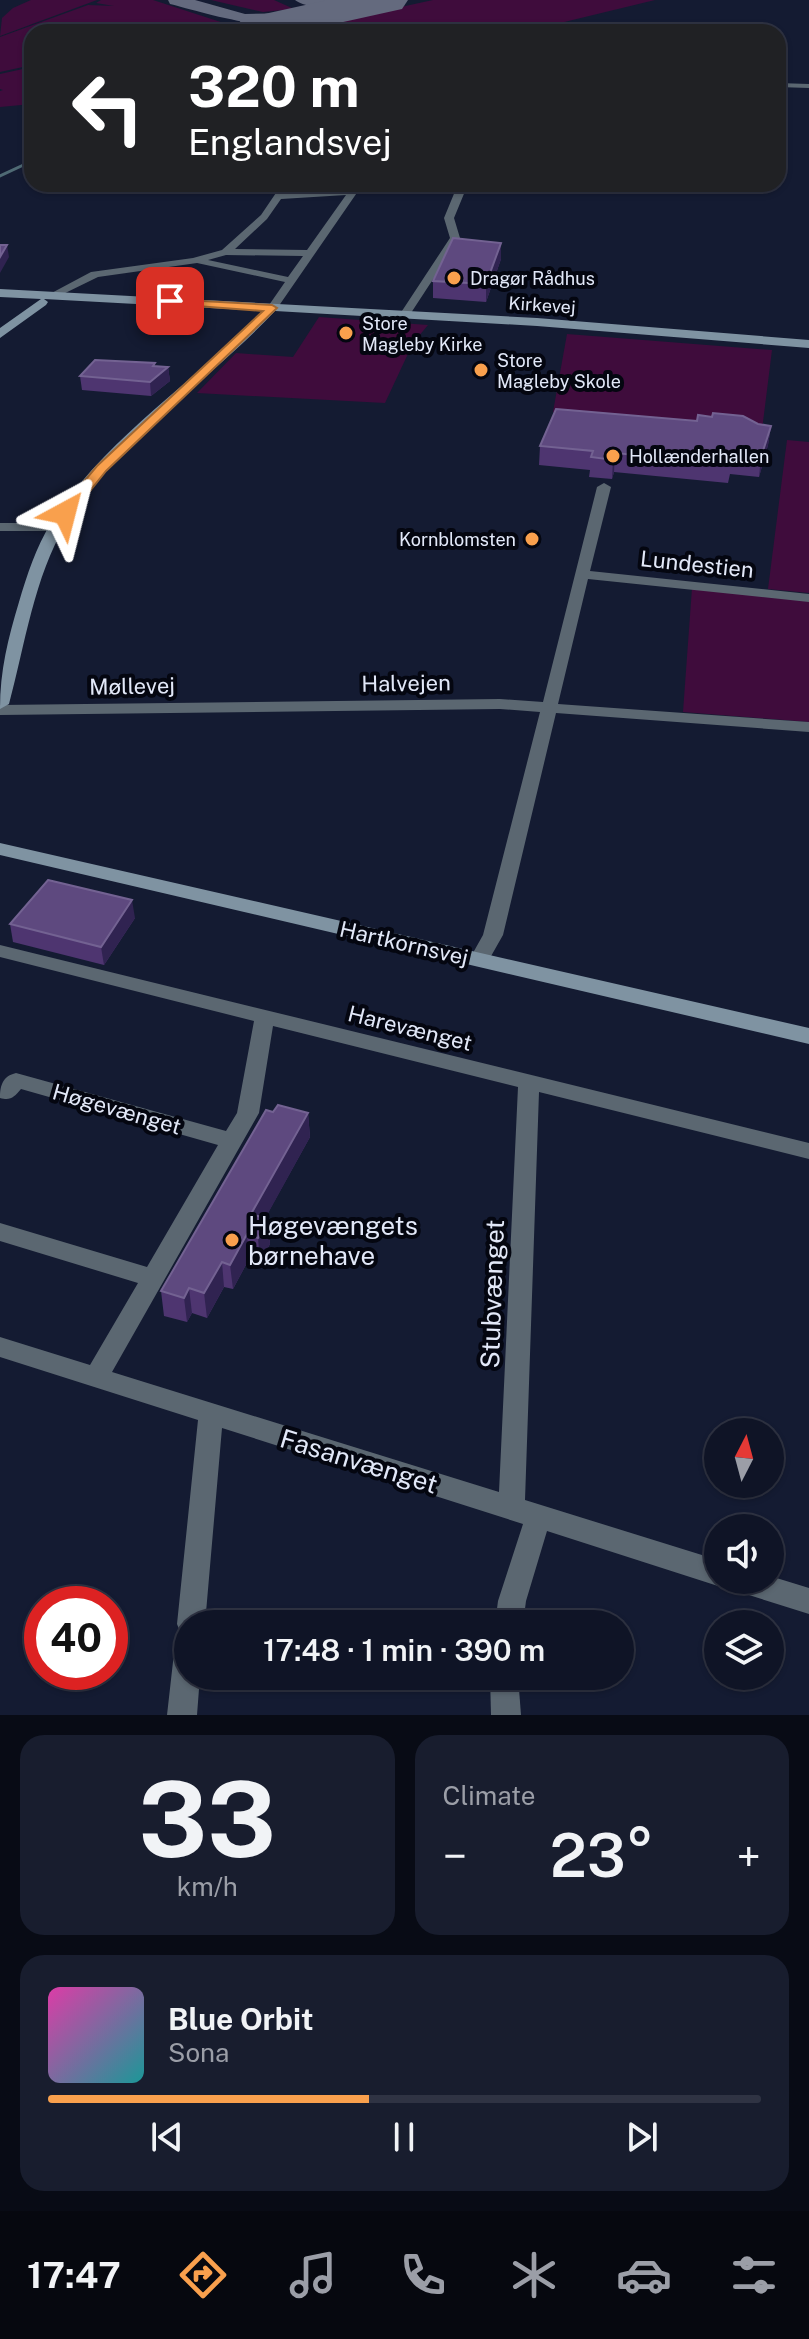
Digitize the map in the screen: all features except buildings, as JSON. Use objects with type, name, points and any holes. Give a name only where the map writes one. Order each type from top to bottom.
[{"type":"street","points":[[786,85],[809,86]]},
{"type":"street","points":[[226,252],[283,192]]},
{"type":"street","points":[[281,196],[318,192]]},
{"type":"street","points":[[0,704],[39,569],[56,527],[74,499],[102,468],[272,308],[351,192]]},
{"type":"street","points":[[405,314],[455,238],[449,218],[460,192]]},
{"type":"street","points":[[0,334],[46,299],[95,274],[194,261],[226,252],[309,253]]},
{"type":"street","points":[[194,261],[293,281]]},
{"type":"street","name":"Kirkevej","points":[[0,296],[219,310],[272,308],[405,314],[809,344]]},
{"type":"street","points":[[479,960],[493,935],[547,707],[604,487]]},
{"type":"street","points":[[0,527],[56,527]]},
{"type":"street","name":"Lundestien","points":[[581,574],[809,598]]},
{"type":"street","name":"Halvejen","points":[[265,706],[500,704],[809,727]]},
{"type":"street","name":"Møllevej","points":[[0,710],[265,706]]},
{"type":"street","name":"Hartkornsvej","points":[[0,849],[809,1036]]},
{"type":"street","name":"Harevænget","points":[[0,951],[809,1151]]},
{"type":"street","points":[[96,1377],[248,1113],[265,1016]]},
{"type":"street","name":"Høgevænget","points":[[7,1092],[16,1080],[232,1141]]},
{"type":"street","name":"Stubvænget","points":[[511,1508],[529,1082]]},
{"type":"street","points":[[0,1232],[153,1278]]},
{"type":"street","name":"Fasanvænget","points":[[0,1347],[704,1569]]},
{"type":"street","points":[[192,1610],[211,1414]]},
{"type":"street","points":[[511,1610],[538,1517]]},
{"type":"street","points":[[784,1593],[809,1601]]},
{"type":"street","points":[[182,1715],[184,1690]]},
{"type":"street","points":[[505,1690],[506,1715]]},
{"type":"shaded area","points":[[31,0],[97,0],[32,24],[24,24],[24,27],[0,36],[2,18],[13,8]]},
{"type":"shaded area","points":[[101,0],[153,0],[227,24],[36,24],[88,5],[114,6],[96,3]]},
{"type":"shaded area","points":[[211,0],[274,0],[294,9],[263,12]]},
{"type":"shaded area","points":[[433,0],[655,0],[556,24],[323,24]]},
{"type":"shaded area","points":[[24,28],[24,67],[0,72],[0,37]]},
{"type":"shaded area","points":[[24,69],[24,105],[0,107],[0,91],[3,90],[0,89],[0,74]]},
{"type":"shaded area","points":[[319,317],[428,325],[413,343],[385,403],[197,393],[236,353],[293,357]]},
{"type":"shaded area","points":[[567,334],[772,350],[762,430],[553,412]]},
{"type":"shaded area","points":[[787,440],[809,442],[809,593],[768,589]]},
{"type":"shaded area","points":[[692,588],[809,601],[809,722],[683,712]]},
{"type":"waterway","points":[[0,176],[24,165]]},
{"type":"taxiway","points":[[176,0],[244,19],[301,18]]},
{"type":"taxiway","points":[[303,0],[341,4],[377,2]]},
{"type":"runway","points":[[276,24],[387,0]]},
{"type":"place","name":"Dragør Rådhus","points":[[454,278]]},
{"type":"place","name":"Store Magleby Kirke","points":[[346,333]]},
{"type":"place","name":"Store Magleby Skole","points":[[481,370]]},
{"type":"place","name":"Hollænderhallen","points":[[613,456]]},
{"type":"place","name":"Kornblomsten","points":[[532,539]]},
{"type":"place","name":"Høgevængets børnehave","points":[[232,1240]]},
{"type":"route","points":[[65,513],[102,468],[272,308],[249,304],[170,301]]}]
